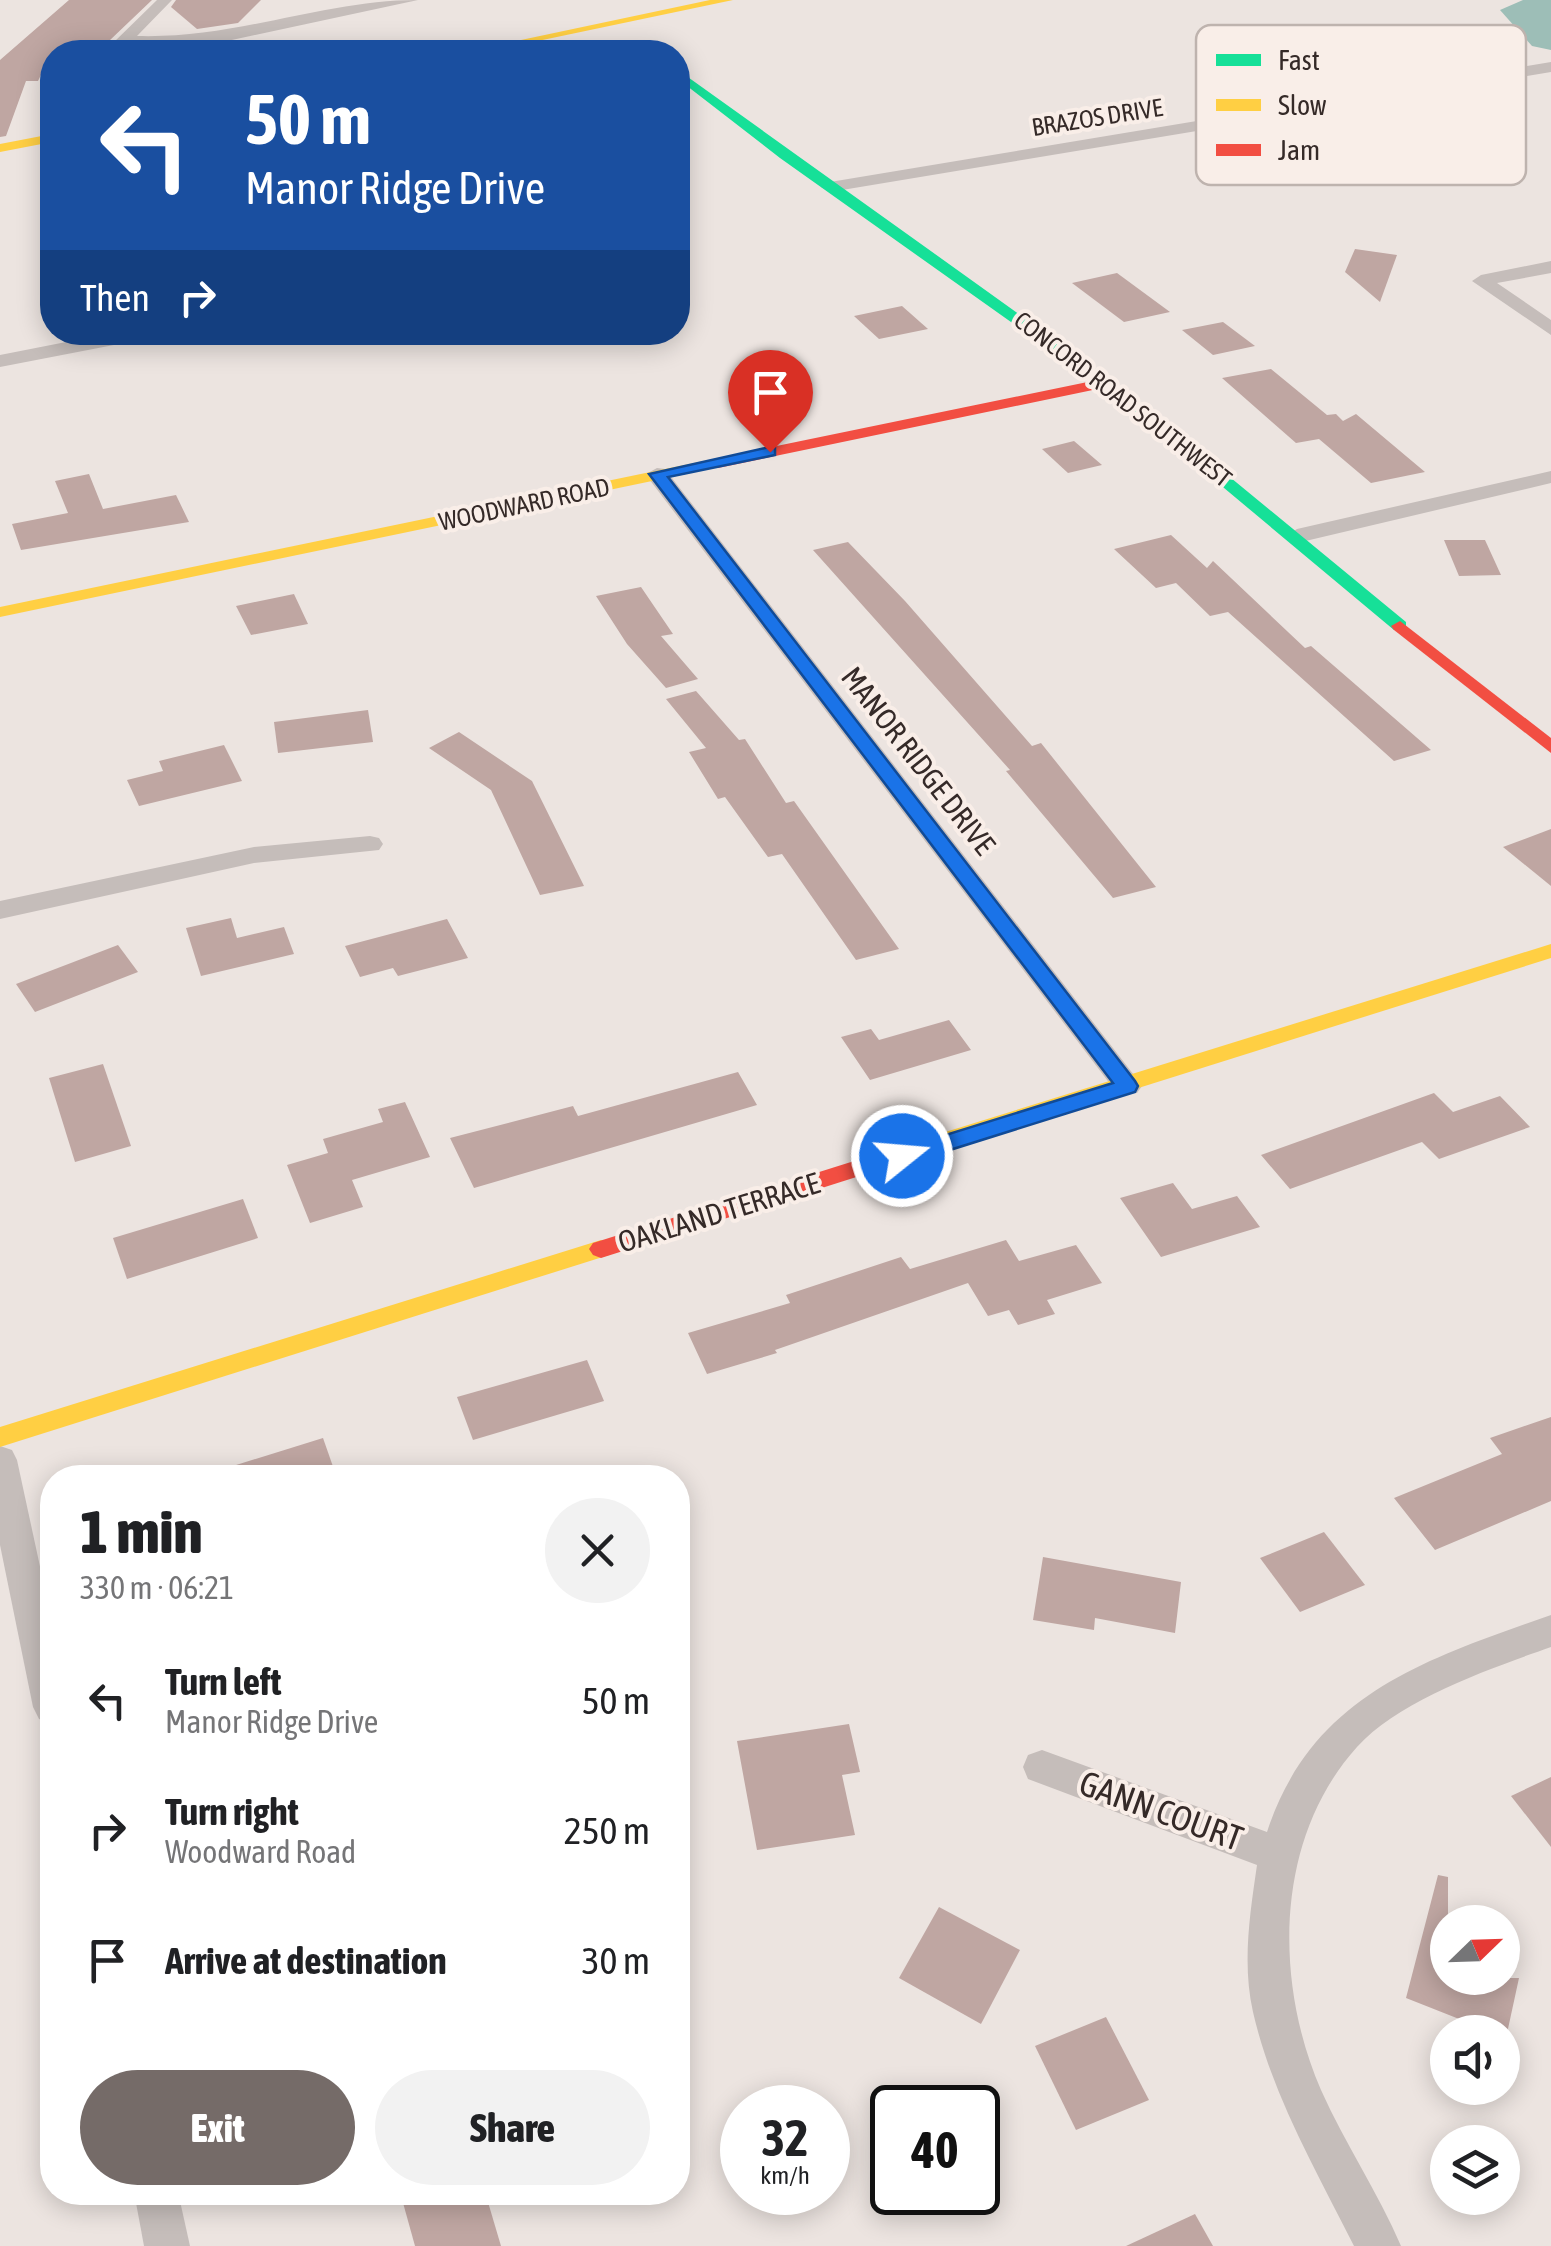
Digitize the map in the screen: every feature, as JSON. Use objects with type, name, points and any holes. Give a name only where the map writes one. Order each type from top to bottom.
[{"type":"street","points":[[125,40],[164,0]]},
{"type":"street","points":[[202,40],[411,0]]},
{"type":"street","points":[[584,0],[635,40]]},
{"type":"street","points":[[530,40],[726,0]]},
{"type":"street","name":"BRAZOS DRIVE","points":[[1526,71],[1551,67]]},
{"type":"street","name":"CONCORD ROAD SOUTHWEST","points":[[690,83],[830,188],[1107,383],[1551,747]]},
{"type":"street","name":"BRAZOS DRIVE","points":[[830,188],[1196,127]]},
{"type":"street","points":[[0,148],[40,140]]},
{"type":"street","points":[[1551,268],[1481,281],[1551,329]]},
{"type":"street","points":[[0,361],[83,345]]},
{"type":"street","name":"WOODWARD ROAD","points":[[0,612],[1107,383]]},
{"type":"street","name":"MANOR RIDGE DRIVE","points":[[657,474],[1127,1086]]},
{"type":"street","points":[[1296,536],[1551,477]]},
{"type":"street","points":[[0,910],[238,858],[370,844]]},
{"type":"street","name":"OAKLAND TERRACE","points":[[0,1437],[1551,951]]},
{"type":"street","points":[[0,1460],[40,1650]]},
{"type":"street","points":[[1378,2246],[1302,2098],[1273,2008],[1268,1929],[1279,1855],[1294,1808],[1344,1734],[1394,1698],[1450,1667],[1551,1631]]},
{"type":"street","name":"GANN COURT","points":[[1042,1767],[1279,1855]]},
{"type":"street","points":[[159,2205],[167,2246]]},
{"type":"water","points":[[1523,0],[1551,0],[1551,50],[1532,46],[1526,39],[1526,25],[1513,25],[1500,10]]},
{"type":"building","points":[[69,0],[152,0],[110,40],[40,40],[40,77],[38,81],[26,81],[6,136],[0,137],[0,60]]},
{"type":"building","points":[[176,0],[261,0],[238,23],[197,29],[171,7]]},
{"type":"building","points":[[1355,249],[1397,255],[1380,302],[1345,272]]},
{"type":"building","points":[[1117,273],[1170,312],[1124,322],[1072,283]]},
{"type":"building","points":[[902,306],[928,329],[879,339],[854,316]]},
{"type":"building","points":[[1223,322],[1255,346],[1213,355],[1182,330]]},
{"type":"building","points":[[1271,369],[1327,415],[1336,414],[1343,421],[1356,414],[1425,472],[1371,483],[1319,439],[1296,443],[1222,378]]},
{"type":"building","points":[[1074,441],[1102,465],[1068,473],[1042,449]]},
{"type":"building","points":[[89,474],[103,509],[176,495],[189,522],[21,550],[12,524],[68,513],[55,481]]},
{"type":"building","points":[[1171,535],[1207,568],[1213,561],[1305,648],[1311,646],[1431,750],[1394,761],[1228,612],[1210,616],[1176,583],[1156,588],[1114,549]]},
{"type":"building","points":[[1444,540],[1485,540],[1501,575],[1459,576]]},
{"type":"building","points":[[848,542],[1032,746],[1041,743],[1156,887],[1113,898],[1006,771],[1010,770],[813,550]]},
{"type":"building","points":[[641,587],[673,634],[661,636],[698,679],[666,688],[627,644],[596,596]]},
{"type":"building","points":[[294,594],[308,624],[251,635],[236,606]]},
{"type":"building","points":[[696,691],[739,740],[745,739],[786,803],[794,801],[899,949],[856,960],[782,854],[768,857],[725,797],[718,799],[689,752],[706,748],[666,699]]},
{"type":"building","points":[[368,710],[373,742],[278,753],[274,722]]},
{"type":"building","points":[[459,732],[532,781],[584,886],[540,895],[491,790],[429,748]]},
{"type":"building","points":[[224,745],[242,781],[139,806],[127,780],[163,771],[159,761]]},
{"type":"building","points":[[1551,829],[1551,886],[1503,847]]},
{"type":"building","points":[[231,918],[237,938],[284,927],[294,954],[201,976],[186,928]]},
{"type":"building","points":[[447,919],[468,958],[398,976],[393,968],[360,977],[345,946]]},
{"type":"building","points":[[118,945],[138,972],[35,1012],[16,984]]},
{"type":"building","points":[[949,1020],[971,1050],[870,1080],[841,1037],[871,1029],[879,1040]]},
{"type":"building","points":[[103,1064],[131,1146],[75,1162],[49,1078]]},
{"type":"building","points":[[738,1072],[757,1105],[474,1188],[450,1138],[573,1106],[578,1116]]},
{"type":"building","points":[[1434,1093],[1453,1112],[1500,1096],[1530,1127],[1439,1159],[1422,1142],[1290,1189],[1261,1155]]},
{"type":"building","points":[[405,1102],[430,1157],[352,1180],[363,1207],[310,1223],[287,1165],[328,1153],[323,1139],[383,1122],[378,1109]]},
{"type":"building","points":[[1173,1183],[1192,1209],[1237,1196],[1260,1227],[1161,1257],[1120,1198]]},
{"type":"building","points":[[243,1199],[258,1238],[127,1279],[113,1238]]},
{"type":"building","points":[[1006,1240],[1019,1261],[1076,1245],[1102,1283],[1047,1300],[1055,1314],[1018,1325],[1009,1310],[988,1316],[968,1283],[775,1350],[777,1353],[707,1374],[688,1333],[790,1303],[786,1295],[901,1257],[910,1269]]},
{"type":"building","points":[[587,1360],[604,1401],[473,1440],[457,1397]]},
{"type":"building","points":[[1551,1417],[1551,1501],[1435,1550],[1394,1498],[1502,1454],[1490,1438]]},
{"type":"building","points":[[323,1438],[332,1465],[236,1465]]},
{"type":"building","points":[[1324,1532],[1365,1585],[1300,1612],[1260,1558]]},
{"type":"building","points":[[1043,1557],[1181,1582],[1175,1633],[1095,1618],[1094,1630],[1033,1620]]},
{"type":"building","points":[[849,1724],[860,1772],[842,1775],[855,1835],[757,1850],[737,1741]]},
{"type":"building","points":[[1551,1777],[1551,1847],[1511,1796]]},
{"type":"building","points":[[1438,1875],[1448,1877],[1448,1905],[1430,1905]]},
{"type":"building","points":[[1430,1906],[1430,1995],[1515,1995],[1511,2015],[1449,2015],[1406,1998]]},
{"type":"building","points":[[939,1907],[1020,1950],[981,2024],[899,1978]]},
{"type":"building","points":[[1106,2017],[1149,2100],[1076,2130],[1035,2046]]},
{"type":"building","points":[[404,2205],[489,2205],[501,2246],[415,2246]]},
{"type":"building","points":[[1195,2214],[1213,2246],[1126,2246]]},
{"type":"traffic: fast","points":[[690,83],[784,155],[1113,388],[1400,626]]},
{"type":"traffic: slow","points":[[529,40],[727,0]]},
{"type":"traffic: slow","points":[[0,148],[40,140]]},
{"type":"traffic: slow","points":[[0,612],[718,463]]},
{"type":"traffic: slow","points":[[905,1153],[1551,951]]},
{"type":"traffic: slow","points":[[0,1437],[601,1249]]},
{"type":"traffic: jam","points":[[718,463],[1107,383]]},
{"type":"traffic: jam","points":[[1400,626],[1551,747]]},
{"type":"traffic: jam","points":[[601,1249],[905,1153]]},
{"type":"route","points":[[770,452],[657,474],[1127,1086],[902,1156]]}]
